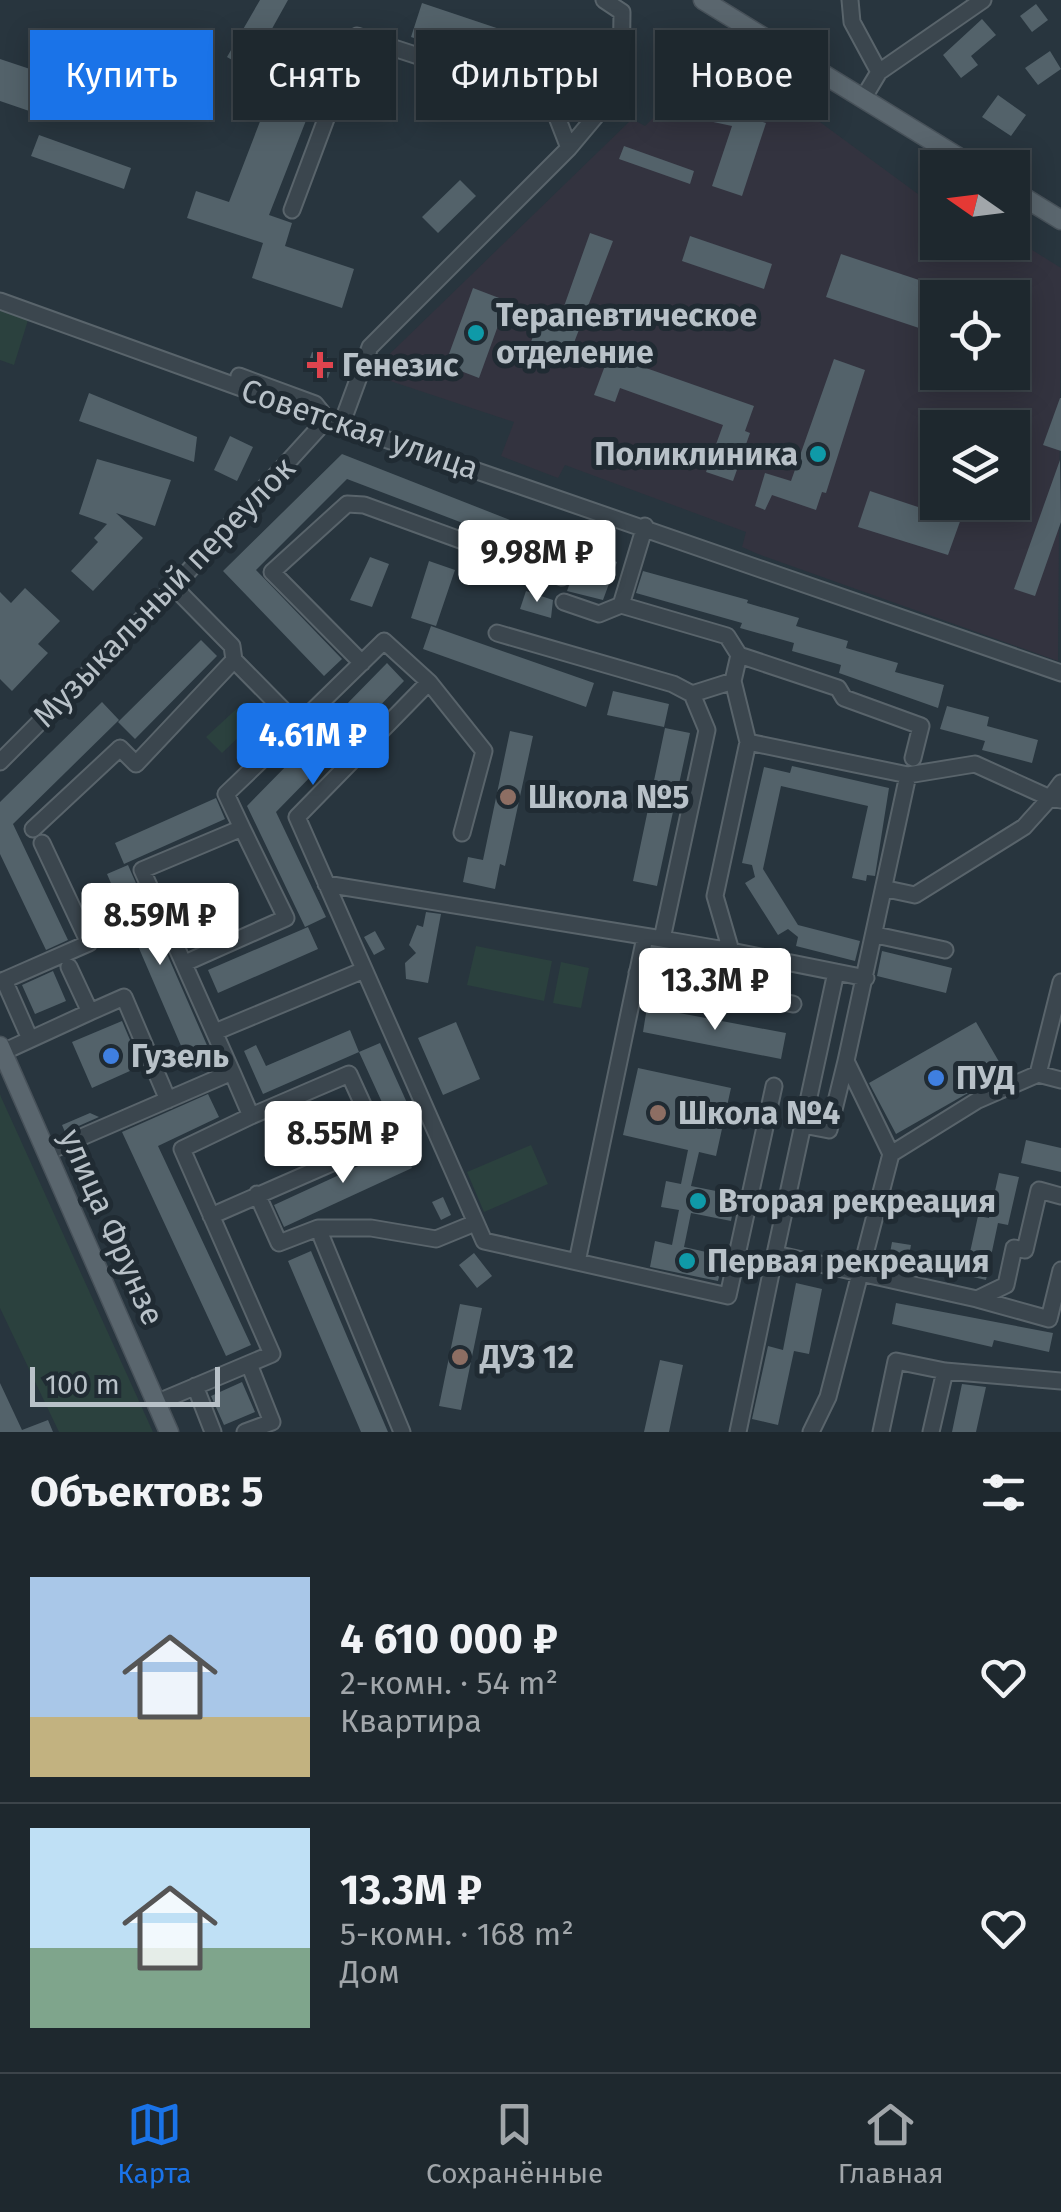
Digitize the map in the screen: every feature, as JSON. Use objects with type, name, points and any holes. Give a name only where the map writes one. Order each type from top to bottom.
[{"type":"main road","points":[[703,0],[947,150]]},
{"type":"main road","points":[[1030,201],[1061,220]]},
{"type":"main road","name":"улица Фрунзе","points":[[1,1049],[169,1432]]},
{"type":"street","points":[[0,290],[315,404],[335,422],[370,347],[569,148],[620,86],[622,12],[604,0]]},
{"type":"street","points":[[850,0],[852,22],[879,72]]},
{"type":"street","points":[[864,98],[879,72],[983,0]]},
{"type":"street","points":[[292,210],[357,36],[550,99],[569,148]]},
{"type":"street","name":"Советская улица","points":[[0,300],[335,422],[645,526],[1061,673]]},
{"type":"street","name":"Музыкальный переулок","points":[[0,762],[335,422]]},
{"type":"street","points":[[362,663],[272,572],[347,504],[364,505],[562,577]]},
{"type":"street","points":[[621,605],[645,526]]},
{"type":"street","points":[[174,587],[232,646],[234,660],[298,725]]},
{"type":"street","points":[[564,602],[600,614],[621,605],[727,636],[739,655],[838,688],[844,698],[921,726],[913,758]]},
{"type":"street","points":[[497,633],[673,684],[692,694],[707,730],[662,940]]},
{"type":"street","points":[[185,963],[286,918],[226,794],[384,641],[429,682],[484,751],[462,832]]},
{"type":"street","points":[[731,951],[715,896],[748,742],[732,681],[739,655]]},
{"type":"street","points":[[34,828],[120,748],[136,764],[234,660]]},
{"type":"street","points":[[692,694],[732,681]]},
{"type":"street","points":[[429,682],[296,817],[484,1241],[728,1296],[774,1086]]},
{"type":"street","points":[[748,742],[908,776],[975,764],[1055,799]]},
{"type":"street","points":[[803,1125],[829,1130],[887,889],[908,776]]},
{"type":"street","points":[[887,889],[915,895],[1024,827],[1055,799],[1061,783]]},
{"type":"street","points":[[242,828],[142,870],[251,1116]]},
{"type":"street","points":[[30,1039],[2,981],[89,943],[42,844]]},
{"type":"street","points":[[326,884],[645,936],[866,978]]},
{"type":"street","points":[[876,935],[945,950]]},
{"type":"street","points":[[576,1262],[645,936]]},
{"type":"street","points":[[70,967],[90,1012]]},
{"type":"street","points":[[215,1032],[364,970]]},
{"type":"street","points":[[738,1432],[836,972]]},
{"type":"street","points":[[638,973],[793,1004]]},
{"type":"street","points":[[1038,1074],[1061,982]]},
{"type":"street","points":[[1,1049],[124,997],[168,1100]]},
{"type":"street","points":[[811,1432],[828,1397],[891,1154],[846,1062]]},
{"type":"street","points":[[47,1152],[232,1072]]},
{"type":"street","points":[[156,1402],[272,1354],[211,1216],[182,1149],[349,1074],[380,1142],[211,1216]]},
{"type":"street","points":[[891,1154],[978,1100],[1038,1074],[1061,1080]]},
{"type":"street","points":[[977,1299],[1006,1284],[1014,1248],[1025,1250],[1039,1190],[1061,1196]]},
{"type":"street","points":[[258,1194],[279,1243],[318,1228],[372,1228],[436,1239],[475,1224]]},
{"type":"street","points":[[322,1238],[402,1432]]},
{"type":"street","points":[[775,1254],[1049,1319],[1061,1270]]},
{"type":"street","points":[[881,1432],[896,1361],[945,1371],[1061,1381]]},
{"type":"street","points":[[245,1432],[272,1422],[249,1364]]},
{"type":"street","points":[[931,1432],[945,1371]]},
{"type":"street","points":[[195,1386],[213,1432]]},
{"type":"shaded area","points":[[655,116],[655,120],[817,120],[920,196],[920,260],[1030,260],[1030,249],[1061,268],[1058,661],[758,554],[742,547],[746,532],[565,465],[558,478],[501,456],[514,422],[369,374],[634,120],[645,126]]},
{"type":"green space","points":[[0,308],[29,317],[14,365],[0,360]]},
{"type":"green space","points":[[244,702],[259,718],[222,753],[206,737]]},
{"type":"green space","points":[[476,946],[552,961],[544,1001],[467,985]]},
{"type":"green space","points":[[561,962],[589,968],[581,1008],[553,1003]]},
{"type":"green space","points":[[0,1094],[153,1432],[59,1432],[0,1308]]},
{"type":"green space","points":[[531,1145],[548,1184],[484,1212],[467,1172]]},
{"type":"building","points":[[260,0],[288,0],[271,30],[243,30]]},
{"type":"building","points":[[422,3],[502,30],[416,30],[416,39],[411,37]]},
{"type":"building","points":[[1036,4],[1048,20],[1032,32],[1020,16]]},
{"type":"building","points":[[982,19],[996,35],[971,56],[978,65],[961,78],[943,55]]},
{"type":"building","points":[[1050,51],[1061,69],[1038,85],[1025,68]]},
{"type":"building","points":[[0,59],[30,69],[30,111],[0,101]]},
{"type":"building","points":[[998,95],[1026,115],[1011,136],[982,117]]},
{"type":"building","points":[[261,120],[306,120],[269,215],[292,223],[285,246],[354,269],[342,308],[252,278],[263,243],[187,218],[196,191],[229,202]]},
{"type":"building","points":[[704,120],[766,123],[742,196],[712,186],[732,126]]},
{"type":"building","points":[[39,135],[131,168],[124,189],[31,156]]},
{"type":"building","points":[[624,146],[694,171],[690,184],[619,159]]},
{"type":"building","points":[[460,180],[476,196],[438,233],[422,217]]},
{"type":"building","points":[[590,233],[613,241],[567,361],[529,348],[543,306],[562,312]]},
{"type":"building","points":[[690,236],[772,264],[764,289],[682,261]]},
{"type":"building","points":[[841,254],[920,280],[920,328],[826,297]]},
{"type":"building","name":"Терапевтическое отделение","points":[[473,288],[507,301],[479,378],[445,365]]},
{"type":"building","name":"Генезис","points":[[312,352],[334,360],[328,378],[306,370]]},
{"type":"building","points":[[609,355],[754,406],[745,431],[750,433],[733,481],[706,472],[723,425],[620,388],[615,402],[594,395]]},
{"type":"building","name":"Поликлиника","points":[[834,359],[865,370],[826,493],[822,492],[816,510],[772,495],[765,510],[755,506],[765,473],[791,481]]},
{"type":"building","points":[[89,393],[197,437],[194,462],[79,421]]},
{"type":"building","points":[[1061,398],[1061,451],[1043,445]]},
{"type":"building","points":[[230,436],[253,447],[237,481],[214,470]]},
{"type":"building","points":[[342,454],[617,562],[603,600],[567,591],[576,566],[347,479],[256,570],[342,659],[324,676],[223,571]]},
{"type":"building","points":[[97,459],[171,480],[155,526],[116,513],[143,538],[93,591],[71,571],[98,542],[94,538],[107,524],[79,514]]},
{"type":"building","points":[[1060,460],[1061,522],[1035,596],[1014,589]]},
{"type":"building","points":[[870,491],[920,508],[920,520],[961,520],[948,555],[858,527]]},
{"type":"building","points":[[370,557],[389,564],[372,607],[350,600]]},
{"type":"building","points":[[429,561],[455,570],[436,626],[411,618]]},
{"type":"building","points":[[643,571],[799,618],[796,626],[848,641],[846,648],[898,663],[895,672],[944,685],[938,708],[839,673],[841,665],[792,651],[794,643],[740,628],[742,623],[636,593]]},
{"type":"building","points":[[25,588],[60,621],[38,644],[48,653],[12,691],[0,679],[0,592],[11,603]]},
{"type":"building","points":[[526,591],[553,600],[551,618],[520,609]]},
{"type":"building","points":[[431,626],[594,683],[586,707],[423,649]]},
{"type":"building","points":[[201,640],[217,656],[135,739],[118,722]]},
{"type":"building","points":[[387,663],[404,681],[276,812],[326,917],[305,927],[247,806]]},
{"type":"building","points":[[613,691],[669,704],[664,727],[607,715]]},
{"type":"building","points":[[102,702],[119,720],[13,824],[68,940],[46,950],[0,854],[0,802]]},
{"type":"building","points":[[947,706],[989,717],[987,726],[1038,740],[1032,763],[982,750],[985,741],[940,729]]},
{"type":"building","points":[[665,728],[690,733],[657,886],[633,881]]},
{"type":"building","name":"Школа №5","points":[[510,731],[533,736],[505,866],[500,864],[495,889],[463,882],[468,857],[483,860]]},
{"type":"building","points":[[792,766],[889,788],[875,876],[867,875],[866,881],[852,878],[868,806],[781,786],[763,869],[798,925],[860,941],[855,961],[796,946],[798,937],[788,929],[778,935],[745,883],[755,877],[752,865],[742,863],[764,767],[790,773]]},
{"type":"building","points":[[216,798],[225,819],[124,864],[115,843]]},
{"type":"building","points":[[128,865],[213,1059],[191,1069],[107,874]]},
{"type":"building","points":[[426,912],[441,914],[428,983],[406,979],[405,963],[416,953],[409,945],[417,925],[423,927]]},
{"type":"building","points":[[308,927],[318,949],[218,993],[208,970]]},
{"type":"building","points":[[375,931],[385,949],[374,955],[364,937]]},
{"type":"building","points":[[882,951],[952,968],[946,993],[877,976]]},
{"type":"building","points":[[53,971],[66,1001],[35,1014],[22,985]]},
{"type":"building","points":[[647,1007],[786,1033],[781,1059],[643,1032]]},
{"type":"building","points":[[122,1021],[141,1066],[92,1088],[72,1042]]},
{"type":"building","points":[[456,1022],[480,1079],[443,1095],[418,1038]]},
{"type":"building","name":"ПУД","points":[[976,1022],[1005,1072],[896,1134],[869,1083]]},
{"type":"building","points":[[350,1030],[359,1052],[263,1094],[244,1051],[256,1045],[266,1066]]},
{"type":"building","points":[[380,1043],[422,1136],[402,1146],[359,1052]]},
{"type":"building","points":[[638,1068],[731,1088],[716,1156],[699,1152],[691,1186],[736,1195],[731,1221],[691,1213],[684,1247],[724,1256],[718,1281],[650,1267],[655,1241],[672,1245],[679,1210],[661,1207],[666,1181],[681,1184],[688,1150],[623,1135]]},
{"type":"building","points":[[208,1094],[219,1117],[158,1146],[251,1345],[226,1356],[122,1132]]},
{"type":"building","points":[[90,1113],[99,1117],[65,1132],[62,1125]]},
{"type":"building","points":[[1026,1140],[1061,1148],[1061,1172],[1021,1163]]},
{"type":"building","points":[[402,1146],[412,1168],[284,1227],[274,1205]]},
{"type":"building","points":[[999,1173],[1019,1177],[1008,1225],[998,1223],[986,1280],[965,1275],[978,1216],[989,1218]]},
{"type":"building","points":[[443,1197],[451,1215],[441,1220],[432,1202]]},
{"type":"building","points":[[892,1242],[911,1245],[909,1256],[890,1253]]},
{"type":"building","points":[[311,1251],[388,1432],[361,1432],[288,1261]]},
{"type":"building","points":[[474,1253],[492,1276],[477,1288],[459,1265]]},
{"type":"building","points":[[796,1283],[822,1289],[809,1354],[794,1351],[778,1425],[752,1419],[768,1346],[783,1350]]},
{"type":"building","points":[[896,1303],[1053,1333],[1049,1352],[994,1340],[992,1347],[892,1324]]},
{"type":"building","points":[[460,1304],[482,1308],[461,1410],[439,1406]]},
{"type":"building","points":[[660,1360],[683,1365],[669,1432],[644,1432]]},
{"type":"building","points":[[242,1382],[255,1412],[224,1425],[211,1396]]},
{"type":"building","points":[[0,1383],[22,1430],[48,1420],[53,1432],[0,1432]]},
{"type":"building","points":[[962,1384],[986,1387],[976,1432],[952,1432]]},
{"type":"place","name":"Терапевтическое отделение","points":[[476,333]]},
{"type":"place","name":"Генезис","points":[[320,365]]},
{"type":"place","name":"Поликлиника","points":[[818,454]]},
{"type":"place","name":"Школа №5","points":[[508,797]]},
{"type":"place","name":"Гузель","points":[[111,1056]]},
{"type":"place","name":"ПУД","points":[[936,1078]]},
{"type":"place","name":"Школа №4","points":[[658,1113]]},
{"type":"place","name":"Вторая рекреация","points":[[698,1201]]},
{"type":"place","name":"Первая рекреация","points":[[687,1261]]},
{"type":"place","name":"ДУЗ 12","points":[[460,1357]]}]
